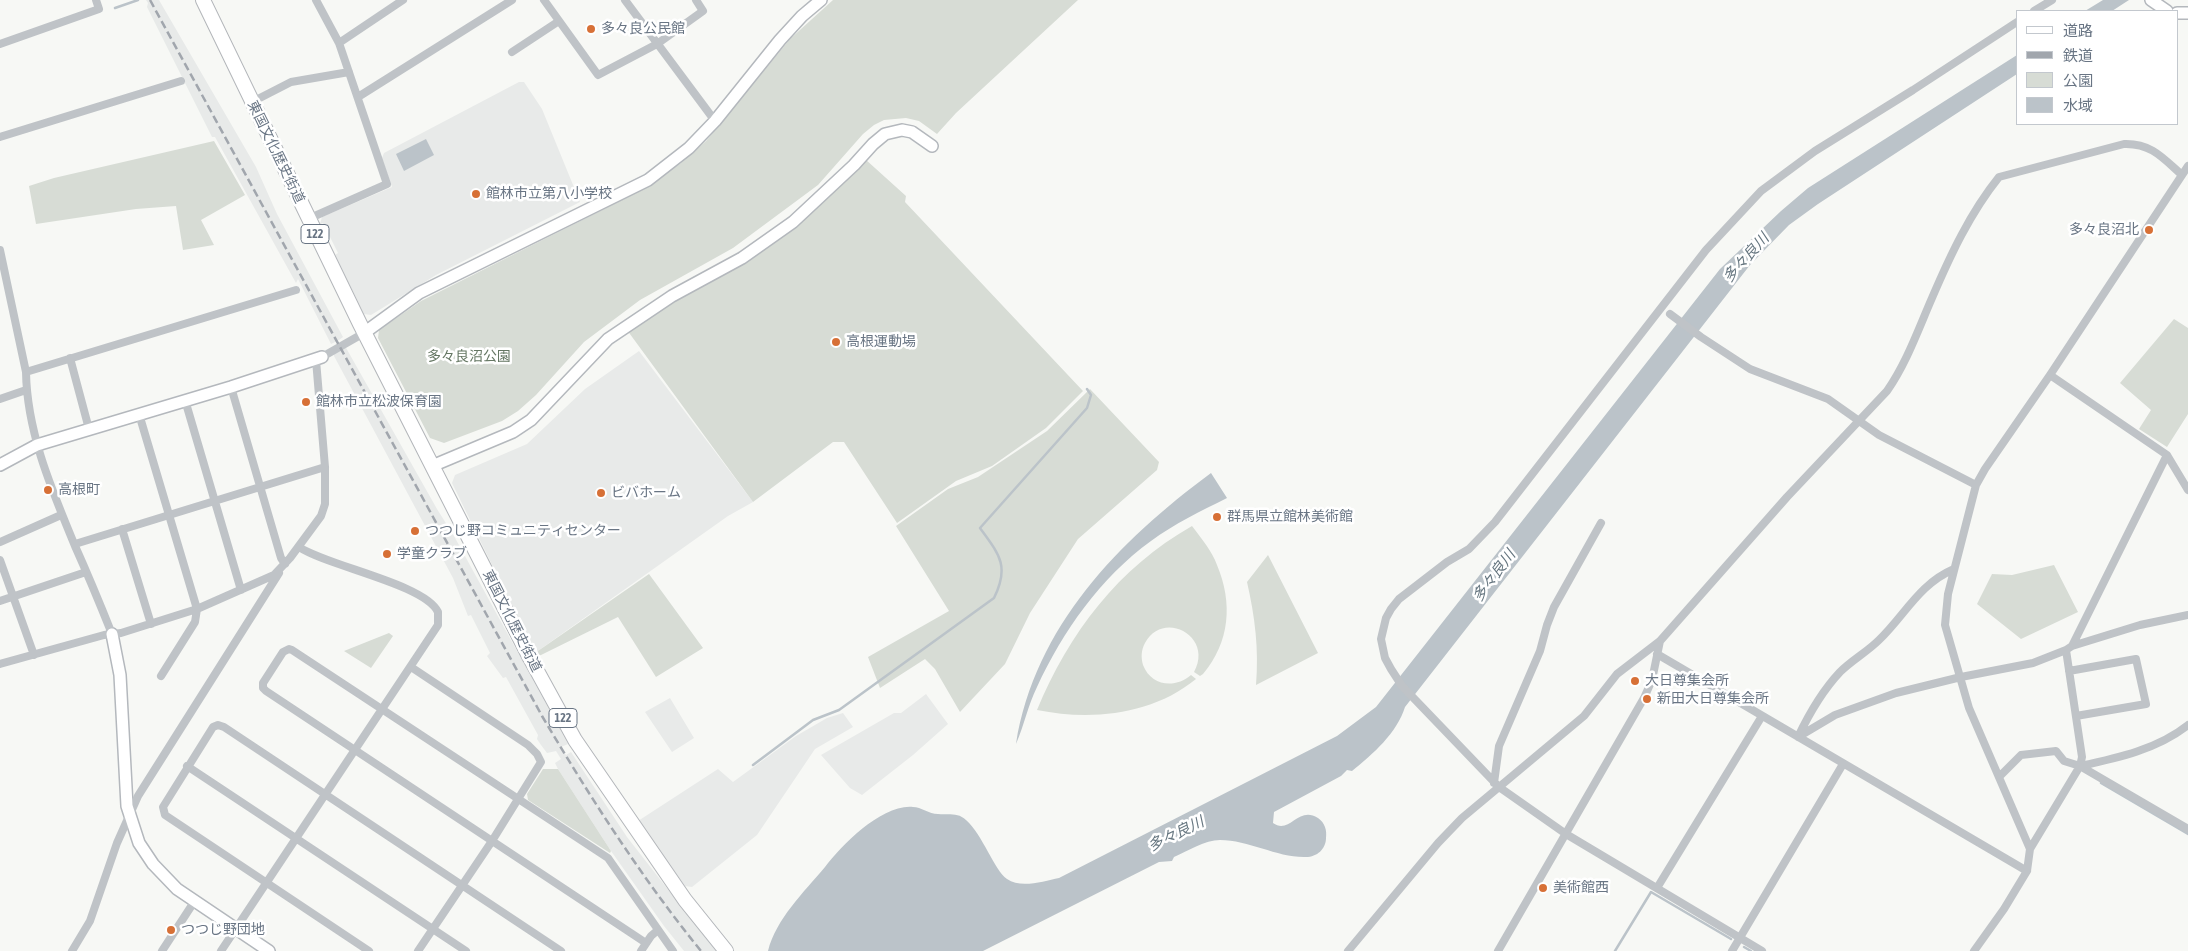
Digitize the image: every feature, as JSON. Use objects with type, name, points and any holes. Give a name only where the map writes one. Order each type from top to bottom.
[{"type":"highway","name":"東国文化歴史街道","points":[[202,0],[364,333],[530,658],[580,749],[685,900],[726,951]]},
{"type":"street","points":[[0,44],[99,9],[96,0]]},
{"type":"street","points":[[308,219],[387,184],[339,43],[316,0]]},
{"type":"street","points":[[339,43],[403,0]]},
{"type":"street","points":[[358,97],[512,0]]},
{"type":"street","points":[[544,0],[598,75],[657,44],[703,11],[696,0]]},
{"type":"street","points":[[625,0],[714,121]]},
{"type":"street","points":[[0,466],[37,445],[319,358],[364,333],[419,293],[648,180],[689,148],[714,121],[780,40],[802,16],[822,0]]},
{"type":"street","points":[[2036,10],[2052,0]]},
{"type":"street","points":[[2151,0],[2166,10]]},
{"type":"street","points":[[512,52],[559,21]]},
{"type":"street","points":[[1762,951],[1566,834],[1496,785],[1402,686],[1385,658],[1381,639],[1386,618],[1399,598],[1447,562],[1469,549],[1495,522],[1706,250],[1735,217],[1762,191],[1815,151],[2016,23]]},
{"type":"street","points":[[252,102],[290,82],[349,72]]},
{"type":"street","points":[[0,137],[181,81]]},
{"type":"street","points":[[432,466],[513,432],[531,420],[608,339],[672,296],[742,258],[794,222],[885,134],[902,130],[912,132],[932,146]]},
{"type":"street","points":[[1348,951],[1438,843],[1462,818],[1496,785],[1584,716],[1617,674],[1660,641],[1787,497],[1887,391],[1901,371],[1952,253],[1974,214],[1999,177],[2124,144],[2138,143],[2150,148],[2182,175]]},
{"type":"street","points":[[2030,849],[1969,708],[1945,625],[1945,610],[1954,569],[1976,485],[1985,469],[2050,375],[2188,166]]},
{"type":"street","points":[[0,250],[26,372],[26,390],[37,445],[61,515],[112,634],[120,674],[128,816],[139,843],[153,864],[177,889],[269,951]]},
{"type":"street","points":[[26,372],[296,290]]},
{"type":"street","points":[[1670,314],[1701,337],[1750,368],[1828,399],[1879,436],[1976,485]]},
{"type":"street","points":[[70,358],[89,429]]},
{"type":"street","points":[[72,951],[90,921],[117,843],[128,816],[145,785],[283,568],[321,516],[325,504],[325,467],[319,358]]},
{"type":"street","points":[[2050,375],[2167,454],[2188,490]]},
{"type":"street","points":[[230,387],[283,568]]},
{"type":"street","points":[[0,400],[26,390]]},
{"type":"street","points":[[185,400],[241,590]]},
{"type":"street","points":[[139,414],[170,514],[196,609],[195,622],[161,676]]},
{"type":"street","points":[[1974,951],[2004,909],[2027,871],[2030,849],[2080,766],[2082,757],[2069,671],[2069,648],[2167,454]]},
{"type":"street","points":[[75,544],[325,467]]},
{"type":"street","points":[[0,542],[61,515]]},
{"type":"street","points":[[1496,785],[1499,746],[1540,651],[1547,624],[1566,584],[1601,523]]},
{"type":"street","points":[[122,529],[151,624]]},
{"type":"street","points":[[221,951],[438,625],[436,608],[428,601],[384,579],[310,554],[299,547]]},
{"type":"street","points":[[0,560],[34,655]]},
{"type":"street","points":[[0,664],[151,624],[196,609],[241,590],[283,568]]},
{"type":"street","points":[[1798,737],[1806,721],[1840,672],[1878,641],[1928,584],[1940,575],[1954,569]]},
{"type":"street","points":[[0,601],[86,572]]},
{"type":"street","points":[[1798,737],[1835,716],[1896,693],[1960,677],[2033,663],[2069,648],[2140,625],[2188,615]]},
{"type":"street","points":[[1498,951],[1644,698],[1652,680],[1660,641]]},
{"type":"street","points":[[646,944],[263,688],[263,682],[283,652],[289,649],[292,650],[520,798],[608,858],[673,951]]},
{"type":"street","points":[[1657,654],[2027,871]]},
{"type":"street","points":[[2069,671],[2136,659],[2146,704],[2076,716]]},
{"type":"street","points":[[411,666],[528,745],[540,759],[540,765],[520,798],[418,951]]},
{"type":"street","points":[[1657,888],[1762,716]]},
{"type":"street","points":[[369,951],[165,815],[163,806],[213,727],[218,725],[224,727],[561,951]]},
{"type":"street","points":[[2080,766],[2140,751],[2176,734],[2188,725]]},
{"type":"street","points":[[1999,777],[2021,755],[2056,751],[2064,761],[2080,766],[2188,829]]},
{"type":"street","points":[[1732,951],[1843,764]]},
{"type":"street","points":[[187,766],[466,951]]},
{"type":"street","points":[[162,951],[194,902]]},
{"type":"street","points":[[641,951],[658,930]]},
{"type":"shaded area","points":[[146,0],[159,0],[256,167],[277,214],[343,337],[339,340],[331,344],[298,279],[296,283],[215,137],[212,137],[147,7],[148,3]]},
{"type":"shaded area","name":"館林市立第八小学校","points":[[519,82],[524,82],[542,109],[580,202],[436,275],[371,315],[364,314],[335,255],[338,253],[323,223],[320,224],[322,217],[392,187],[382,158],[384,153]]},
{"type":"shaded area","points":[[345,346],[454,536],[568,744],[561,747],[566,755],[571,752],[627,837],[716,951],[684,951],[611,851],[558,769],[555,763],[561,759],[556,751],[547,753],[537,739],[538,735],[506,677],[503,678],[487,656],[490,653],[471,615],[468,616],[453,578],[334,356],[334,353]]},
{"type":"shaded area","name":"ビバホーム","points":[[639,351],[753,502],[728,516],[535,653],[452,483],[455,475],[527,444],[585,389]]},
{"type":"shaded area","points":[[926,694],[948,724],[913,755],[862,795],[850,788],[821,755],[894,713],[901,713]]},
{"type":"shaded area","points":[[670,698],[694,738],[672,752],[645,712]]},
{"type":"shaded area","points":[[843,713],[853,727],[815,749],[757,835],[692,887],[685,886],[638,821],[718,769],[733,782],[796,736],[827,718]]},
{"type":"green space","name":"多々良沼公園","points":[[833,0],[1078,0],[956,113],[937,134],[919,121],[906,118],[884,120],[874,125],[863,134],[818,185],[733,248],[640,300],[584,342],[536,395],[518,411],[502,421],[444,443],[430,438],[378,338],[379,330],[421,301],[644,189],[681,163],[706,141],[790,39]]},
{"type":"green space","points":[[214,141],[245,195],[201,220],[214,245],[183,250],[176,206],[136,209],[36,224],[29,186],[54,178]]},
{"type":"green space","name":"高根運動場","points":[[865,159],[906,196],[905,202],[1083,391],[1046,428],[992,466],[956,481],[897,523],[844,442],[833,442],[753,502],[627,330],[644,317],[745,262],[815,210]]},
{"type":"green space","points":[[2174,319],[2188,328],[2188,414],[2167,447],[2139,429],[2151,410],[2120,383]]},
{"type":"green space","points":[[1090,389],[1159,462],[1157,470],[1078,539],[1030,613],[1005,664],[960,712],[935,669],[925,659],[880,688],[868,657],[949,611],[896,526],[948,489],[978,477],[1047,431]]},
{"type":"green space","points":[[1192,526],[1215,560],[1222,579],[1227,608],[1224,635],[1219,649],[1203,674],[1200,676],[1194,672],[1198,659],[1197,648],[1192,638],[1184,631],[1174,628],[1163,628],[1153,633],[1145,643],[1142,654],[1143,665],[1152,677],[1164,683],[1178,682],[1191,675],[1196,679],[1179,691],[1141,708],[1099,715],[1078,715],[1037,710],[1064,655],[1099,605],[1119,582],[1141,562],[1165,543]]},
{"type":"green space","points":[[1268,555],[1318,653],[1256,685],[1256,633],[1247,582]]},
{"type":"green space","points":[[2054,565],[2078,612],[2021,639],[1977,604],[1992,574],[2012,575]]},
{"type":"green space","points":[[649,574],[703,648],[656,677],[618,617],[539,656],[535,653]]},
{"type":"green space","points":[[389,633],[393,636],[371,668],[344,651]]},
{"type":"green space","points":[[543,769],[558,769],[611,851],[610,853],[528,800],[527,794]]},
{"type":"water","points":[[2103,0],[2129,0],[2114,10],[2087,10]]},
{"type":"water","name":"多々良川","points":[[2016,56],[2016,75],[1818,204],[1789,225],[1750,265],[1405,707],[1390,734],[1352,771],[1347,770],[1341,776],[1274,812],[1273,823],[1279,826],[1305,815],[1318,818],[1325,827],[1326,842],[1323,849],[1317,854],[1310,857],[1295,857],[1242,843],[1214,840],[1174,857],[1172,861],[1159,862],[983,951],[768,951],[777,928],[784,917],[832,858],[864,828],[889,812],[913,807],[935,814],[953,814],[963,817],[978,834],[998,868],[1007,879],[1026,884],[1040,882],[1059,878],[1337,736],[1376,707],[1720,269],[1808,188]]},
{"type":"water","points":[[426,139],[434,155],[404,171],[396,154]]},
{"type":"water","points":[[1211,473],[1227,498],[1178,523],[1151,541],[1115,572],[1099,589],[1071,626],[1047,666],[1034,694],[1016,744],[1026,701],[1042,661],[1062,624],[1086,590],[1144,527]]},
{"type":"waterway","points":[[115,8],[138,0]]},
{"type":"waterway","points":[[753,765],[813,720],[839,710],[994,598],[999,587],[1002,569],[997,553],[980,528],[1087,408],[1091,395],[1087,389]]},
{"type":"waterway","points":[[2101,783],[2188,834]]},
{"type":"waterway","points":[[1615,951],[1651,892],[1731,939]]},
{"type":"waterway","points":[[1744,947],[1751,951]]},
{"type":"railway","points":[[150,0],[542,716],[617,836],[701,951]]},
{"type":"place","name":"多々良公民館","points":[[591,29]]},
{"type":"place","name":"館林市立第八小学校","points":[[476,194]]},
{"type":"place","name":"多々良沼北","points":[[2149,230]]},
{"type":"place","name":"高根運動場","points":[[836,342]]},
{"type":"place","name":"館林市立松波保育園","points":[[306,402]]},
{"type":"place","name":"高根町","points":[[48,490]]},
{"type":"place","name":"ビバホーム","points":[[601,493]]},
{"type":"place","name":"群馬県立館林美術館","points":[[1217,517]]},
{"type":"place","name":"つつじ野コミュニティセンター","points":[[415,531]]},
{"type":"place","name":"学童クラブ","points":[[387,554]]},
{"type":"place","name":"大日尊集会所","points":[[1635,681]]},
{"type":"place","name":"新田大日尊集会所","points":[[1647,699]]},
{"type":"place","name":"美術館西","points":[[1543,888]]},
{"type":"place","name":"つつじ野団地","points":[[171,930]]}]
